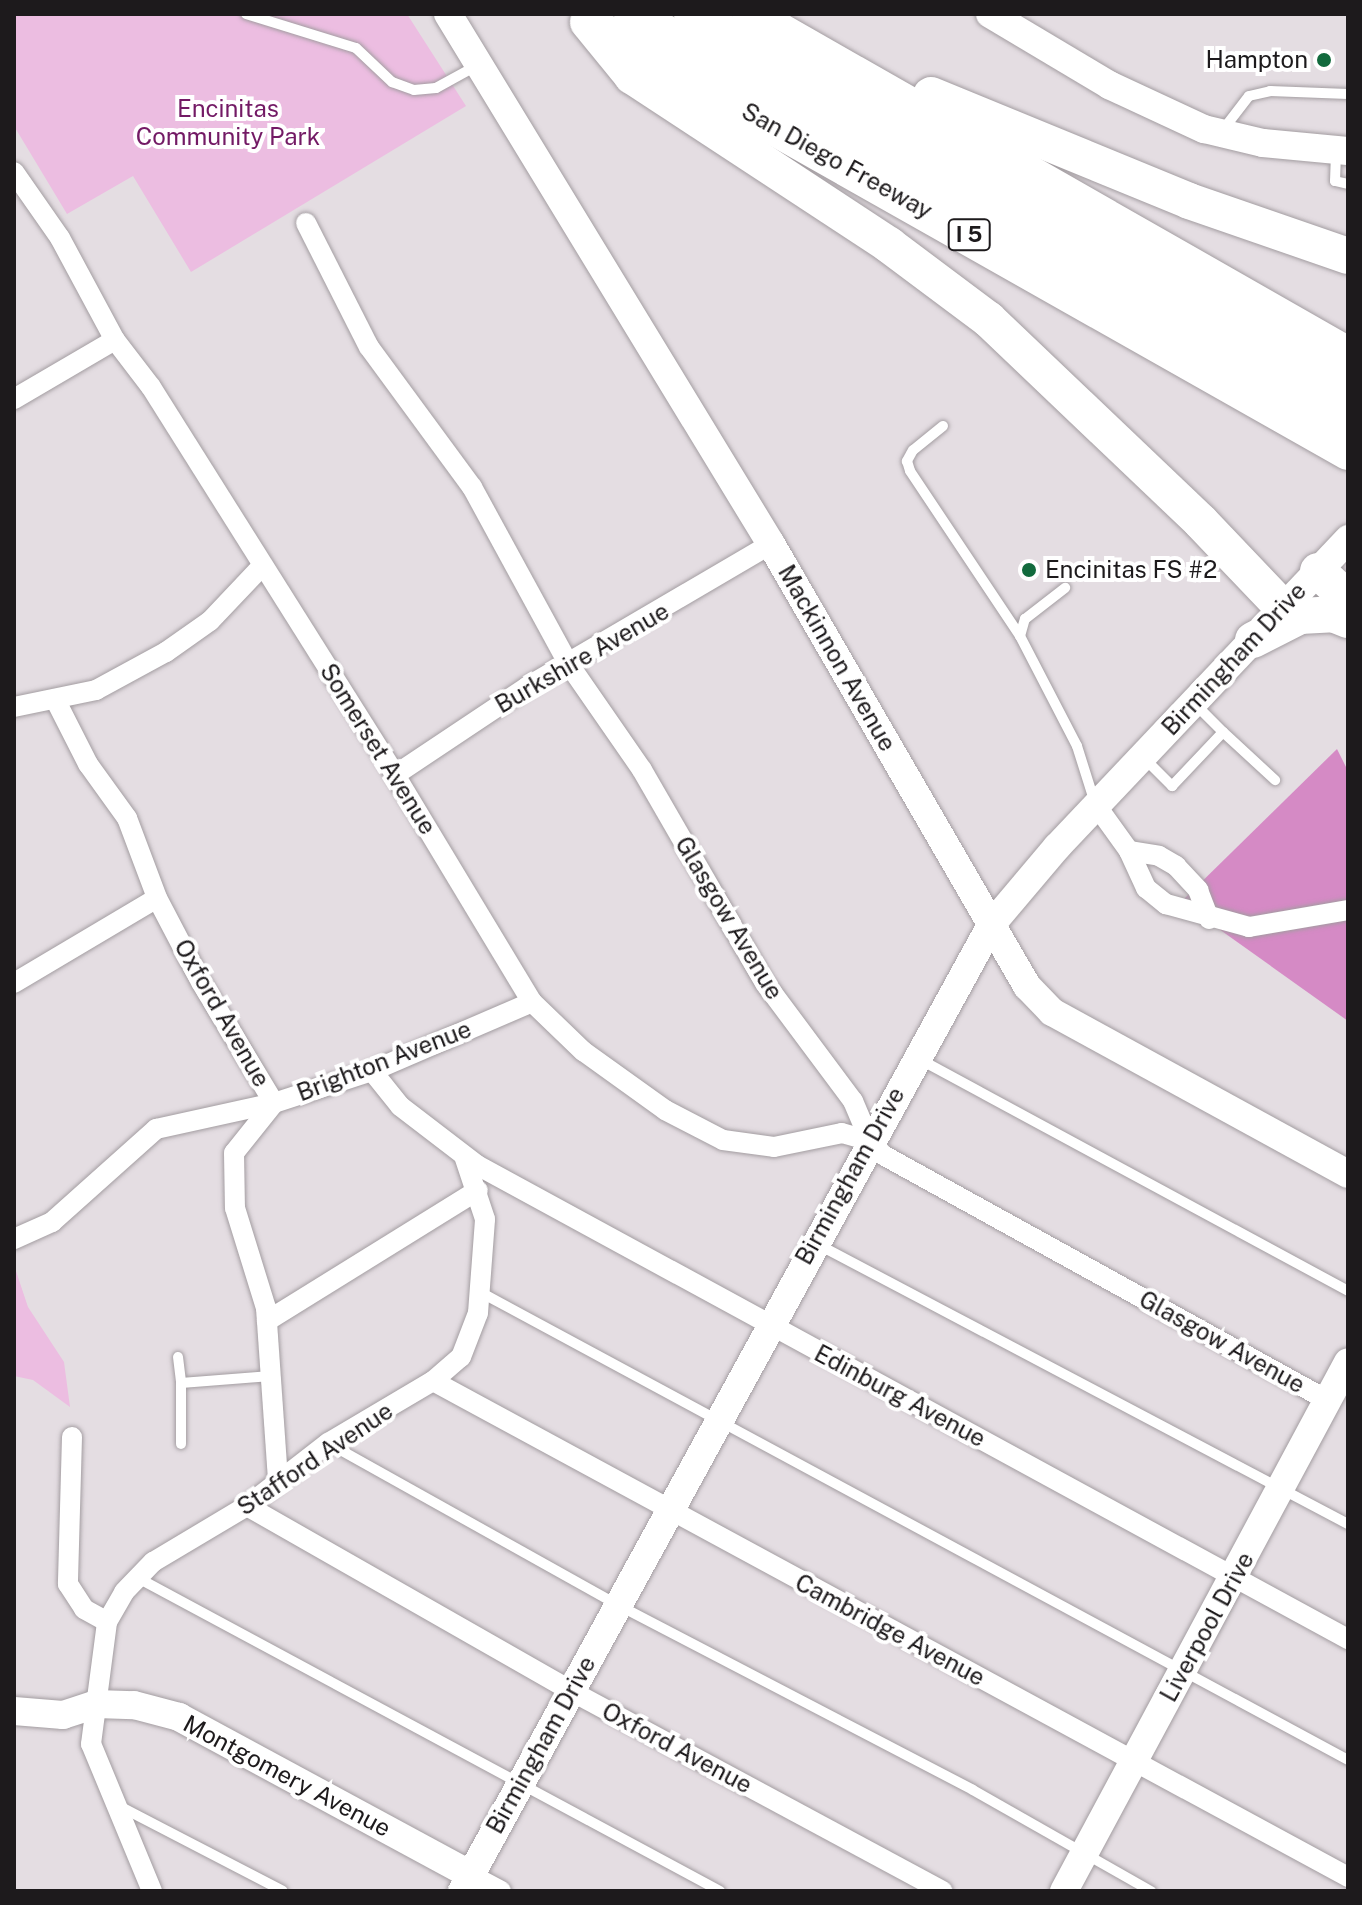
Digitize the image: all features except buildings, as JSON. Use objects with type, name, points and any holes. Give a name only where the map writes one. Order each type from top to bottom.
[{"type":"highway","points":[[632,14],[1348,419]]},
{"type":"highway","points":[[692,14],[1348,386]]},
{"type":"highway","points":[[750,14],[1348,355]]},
{"type":"highway","points":[[581,18],[632,76],[889,245],[988,319],[1201,522],[1283,608]]},
{"type":"highway","name":"San Diego Freeway","points":[[581,18],[1348,452]]},
{"type":"highway","points":[[796,40],[1189,201],[1348,256]]},
{"type":"highway","points":[[1318,571],[1348,599]]},
{"type":"highway","points":[[1253,640],[1300,616],[1333,614],[1348,620]]},
{"type":"street","points":[[990,14],[1109,85],[1221,133],[1342,152]]},
{"type":"street","name":"Mackinnon Avenue","points":[[449,15],[771,544],[1027,986],[1052,1012],[1348,1174]]},
{"type":"street","name":"Somerset Avenue","points":[[14,172],[60,238],[115,340],[151,387],[395,775],[532,1002],[567,1038],[630,1085],[723,1140],[774,1147],[842,1133],[870,1141]]},
{"type":"street","name":"Glasgow Avenue","points":[[306,223],[369,347],[472,487],[568,663],[642,770],[765,983],[853,1101],[870,1141],[883,1155],[1338,1406]]},
{"type":"street","points":[[14,399],[115,340]]},
{"type":"street","name":"Birmingham Drive","points":[[466,1883],[814,1242],[991,925],[1096,805],[1348,539]]},
{"type":"street","name":"Burkshire Avenue","points":[[395,775],[568,663],[771,544]]},
{"type":"street","points":[[14,707],[56,701],[96,690],[166,652],[210,621],[262,566]]},
{"type":"street","name":"Oxford Avenue","points":[[56,701],[88,764],[127,818],[157,898],[274,1103],[234,1153],[235,1208],[267,1321],[278,1479]]},
{"type":"street","points":[[1096,805],[1129,851],[1146,888],[1166,904],[1209,919],[1249,927],[1277,926],[1348,910]]},
{"type":"street","points":[[1129,851],[1159,856],[1189,881],[1209,919]]},
{"type":"street","points":[[1166,904],[1189,881]]},
{"type":"street","points":[[14,983],[157,898]]},
{"type":"street","name":"Brighton Avenue","points":[[14,1239],[34,1231],[96,1185],[156,1129],[274,1103],[372,1071],[532,1002]]},
{"type":"street","points":[[372,1071],[400,1106],[457,1146]]},
{"type":"street","name":"Stafford Avenue","points":[[152,1891],[91,1744],[107,1622],[153,1562],[247,1506],[328,1443],[433,1381],[461,1357],[478,1313],[485,1219],[478,1190],[457,1146]]},
{"type":"street","name":"Edinburg Avenue","points":[[457,1146],[477,1165],[1348,1639]]},
{"type":"street","points":[[267,1321],[478,1190]]},
{"type":"street","name":"Liverpool Drive","points":[[1064,1891],[1236,1576],[1280,1487],[1338,1406],[1348,1362]]},
{"type":"street","name":"Cambridge Avenue","points":[[433,1381],[1348,1877]]},
{"type":"street","points":[[72,1437],[68,1584],[84,1609],[107,1622]]},
{"type":"street","name":"Oxford Avenue","points":[[247,1506],[571,1691],[943,1891]]},
{"type":"street","name":"Montgomery Avenue","points":[[14,1711],[63,1715],[96,1704],[134,1705],[179,1717],[466,1883],[501,1891]]},
{"type":"lane","points":[[246,14],[356,48],[392,82],[414,90],[436,88],[480,64]]},
{"type":"lane","points":[[1221,133],[1249,96],[1279,91],[1348,94]]},
{"type":"lane","points":[[1342,152],[1335,181],[1348,184]]},
{"type":"lane","points":[[943,426],[913,450],[907,461],[910,471],[1020,636],[1077,746],[1096,805]]},
{"type":"lane","points":[[1020,636],[1025,619],[1065,588]]},
{"type":"lane","points":[[1194,702],[1275,780]]},
{"type":"lane","points":[[1142,756],[1172,786],[1223,732]]},
{"type":"lane","points":[[916,1057],[1348,1291]]},
{"type":"lane","points":[[814,1242],[1348,1524]]},
{"type":"lane","points":[[480,1292],[1348,1760]]},
{"type":"lane","points":[[178,1357],[181,1444]]},
{"type":"lane","points":[[181,1383],[271,1376]]},
{"type":"lane","points":[[328,1443],[618,1605],[973,1790],[1151,1891]]},
{"type":"lane","points":[[138,1578],[523,1780],[720,1891]]},
{"type":"lane","points":[[119,1806],[283,1891]]},
{"type":"green space","name":"Encinitas Community Park","points":[[14,14],[407,14],[466,106],[191,272],[133,176],[67,214],[14,126]]},
{"type":"green space","points":[[14,1265],[28,1307],[64,1362],[70,1407],[33,1380],[14,1376]]},
{"type":"shaded area","points":[[1337,749],[1348,771],[1348,1021],[1181,902]]},
{"type":"place","name":"Hampton","points":[[1324,60]]},
{"type":"place","name":"Encinitas FS #2","points":[[1029,570]]}]
